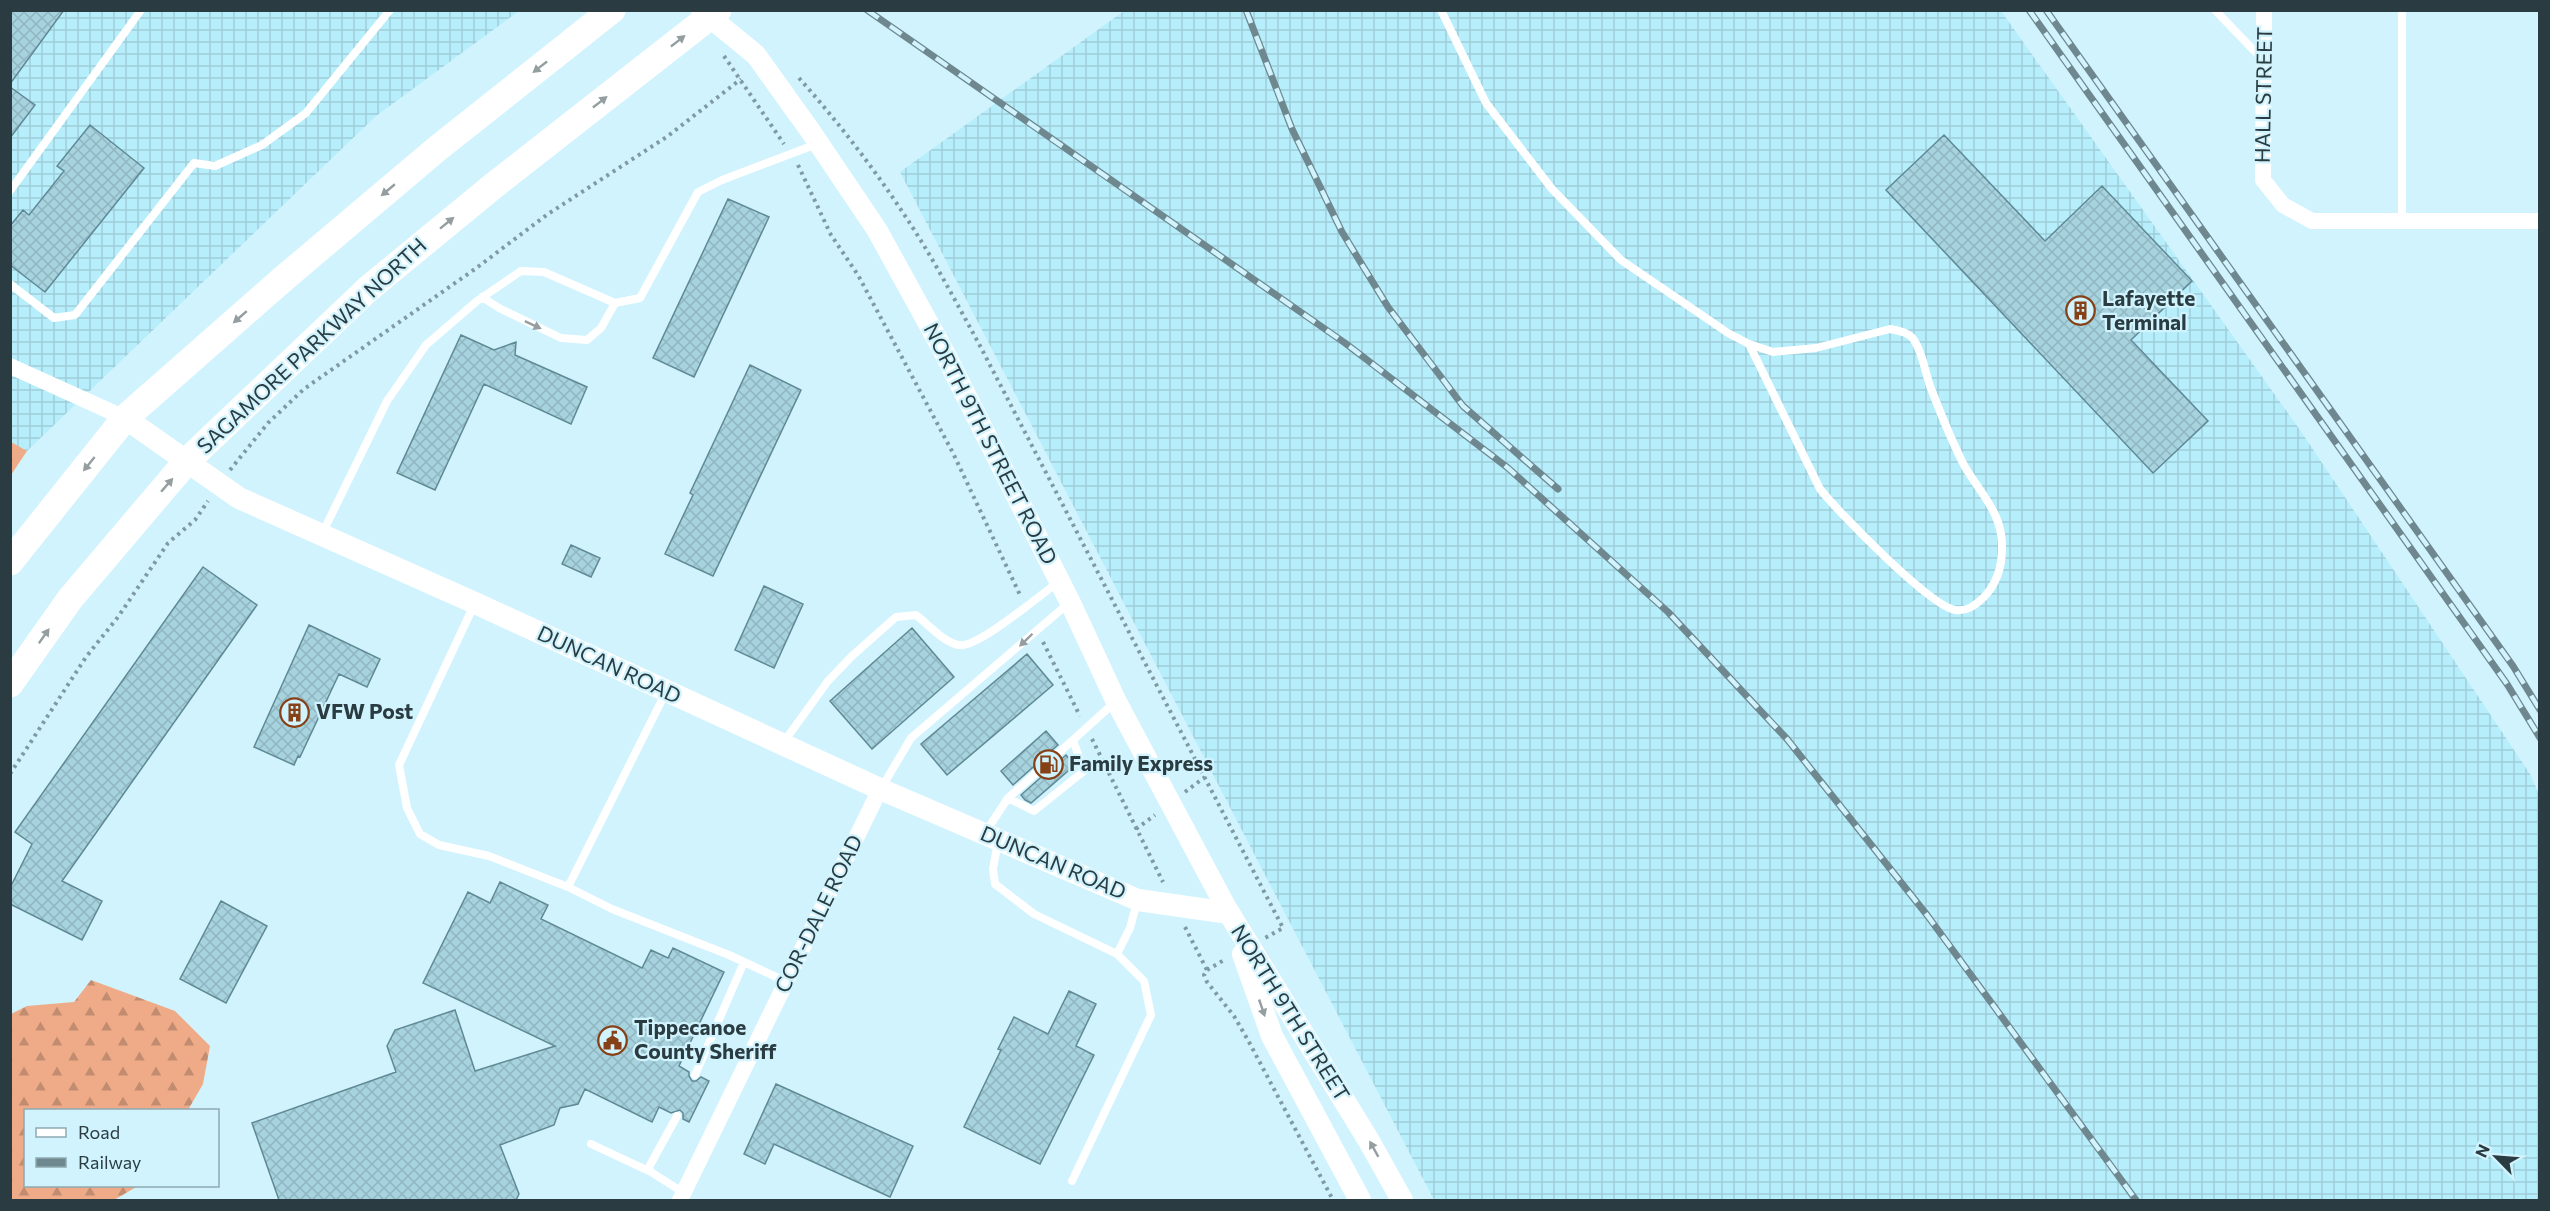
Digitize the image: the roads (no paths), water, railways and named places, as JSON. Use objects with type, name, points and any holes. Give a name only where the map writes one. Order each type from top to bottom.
[{"type":"highway","points":[[10,562],[125,418],[283,279],[429,156],[612,10]]},
{"type":"highway","name":"SAGAMORE PARKWAY NORTH","points":[[10,684],[70,599],[187,461],[368,289],[492,187],[718,10]]},
{"type":"main road","name":"DUNCAN ROAD","points":[[125,418],[239,498],[475,603],[880,789],[1138,900],[1229,913]]},
{"type":"main road","name":"NORTH 9TH STREET","points":[[1229,913],[1272,1036],[1360,1200]]},
{"type":"main road","name":"NORTH 9TH STREET","points":[[1229,913],[1370,1141],[1402,1200]]},
{"type":"street","name":"NORTH 9TH STREET ROAD","points":[[700,10],[756,55],[877,230],[943,350],[1070,602],[1116,701],[1229,913]]},
{"type":"street","name":"HALL STREET","points":[[2264,10],[2263,180],[2283,205],[2313,221],[2402,221]]},
{"type":"street","points":[[2402,221],[2540,221]]},
{"type":"street","name":"DUNCAN ROAD","points":[[10,366],[125,418]]},
{"type":"street","name":"COR-DALE ROAD","points":[[682,1197],[880,789]]},
{"type":"lane","points":[[10,191],[141,10]]},
{"type":"lane","points":[[10,284],[54,318],[75,315],[194,163],[215,166],[262,145],[306,113],[390,10]]},
{"type":"lane","points":[[1441,10],[1486,103],[1552,189],[1621,260],[1728,333],[1749,345],[1773,352],[1816,348],[1890,329],[1903,331],[1913,337],[1921,352],[1925,375],[1947,431],[1966,468],[1987,497],[1997,516],[2001,532],[2002,548],[1995,584],[1979,602],[1969,608],[1958,610],[1935,600],[1836,509],[1820,489],[1749,345]]},
{"type":"lane","points":[[2216,10],[2265,62]]},
{"type":"lane","points":[[2402,10],[2402,221]]},
{"type":"lane","points":[[321,535],[387,401],[426,345],[482,297],[520,271],[544,272],[615,303],[639,298],[698,192],[722,180],[819,143]]},
{"type":"lane","points":[[482,297],[499,308],[561,338],[587,340],[602,328],[615,303]]},
{"type":"lane","points":[[783,743],[828,681],[896,617],[916,615],[948,641],[961,646],[982,639],[1025,605],[1060,582]]},
{"type":"lane","points":[[880,789],[911,738],[1070,602]]},
{"type":"lane","points":[[475,603],[399,765],[407,808],[420,834],[439,845],[489,856],[568,887],[612,909],[785,981]]},
{"type":"lane","points":[[568,887],[666,691]]},
{"type":"lane","points":[[1072,1181],[1151,1015],[1144,981],[1118,954],[1034,914],[995,884],[992,836],[1008,798],[1116,701]]},
{"type":"lane","points":[[1008,798],[1034,811],[1084,771],[1074,740]]},
{"type":"lane","points":[[1118,954],[1130,928],[1138,900]]},
{"type":"lane","points":[[695,1075],[744,962]]},
{"type":"lane","points":[[651,1172],[649,1167],[677,1116]]},
{"type":"lane","points":[[591,1144],[651,1172],[682,1197]]},
{"type":"railway","points":[[867,10],[1345,343],[1508,468],[1668,612],[1787,739],[1927,915],[2136,1200]]},
{"type":"railway","points":[[1246,10],[1292,129],[1342,232],[1388,307],[1463,406],[1558,489]]},
{"type":"railway","points":[[2029,10],[2507,684],[2540,738]]},
{"type":"railway","points":[[2046,10],[2513,666],[2540,710]]},
{"type":"place","name":"Lafayette Terminal","points":[[2081,311]]},
{"type":"place","name":"VFW Post","points":[[295,712]]},
{"type":"place","name":"Family Express","points":[[1048,764]]},
{"type":"place","name":"Tippecanoe County Sheriff","points":[[613,1040]]}]
